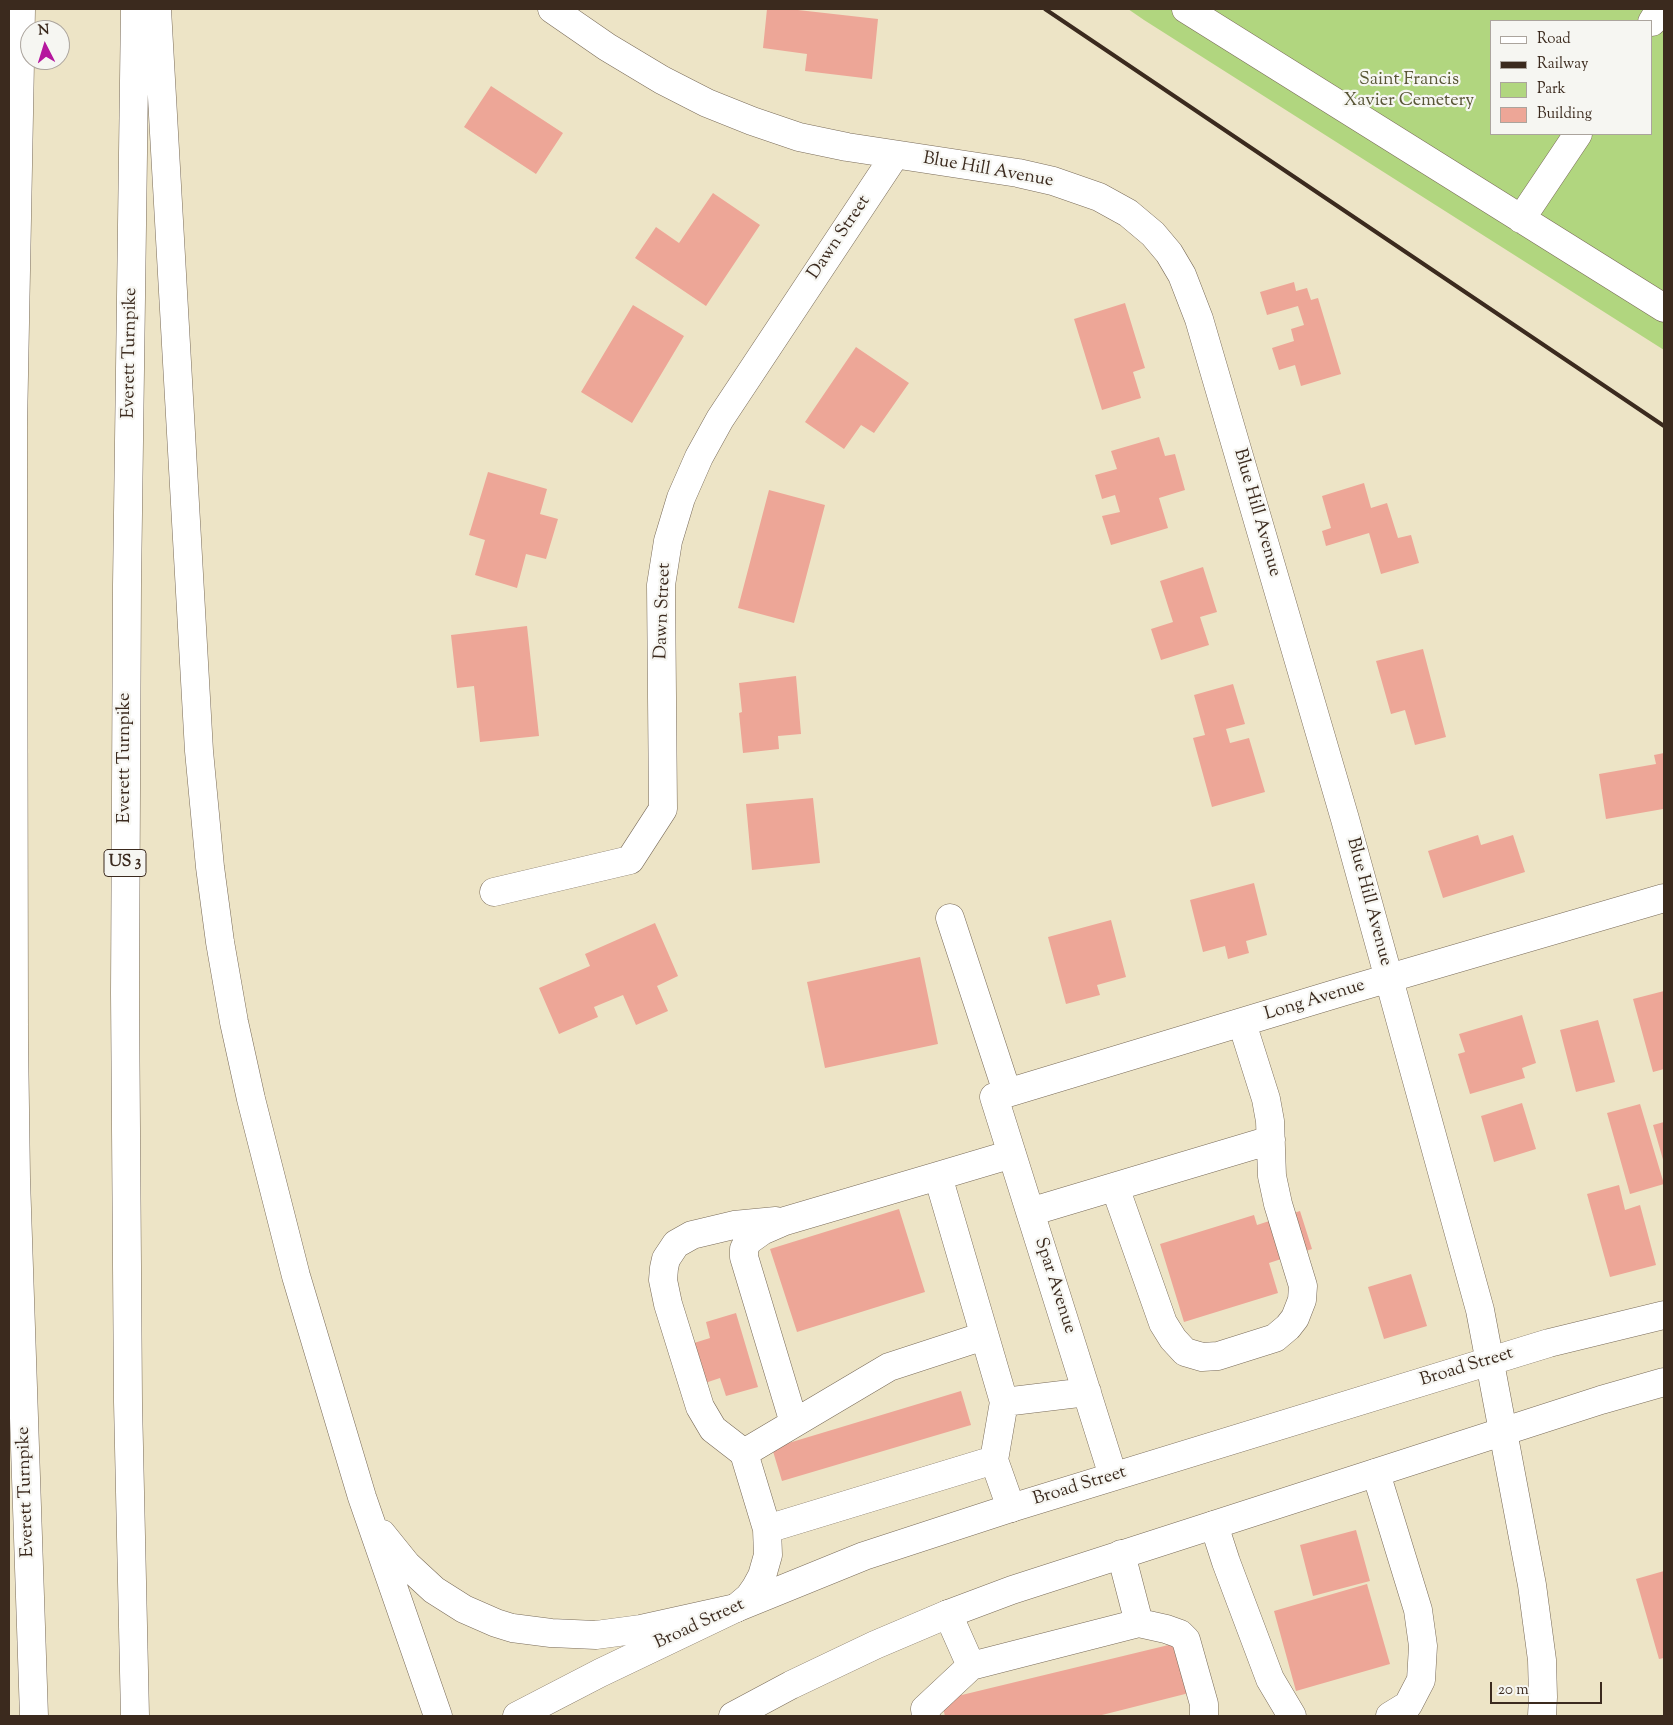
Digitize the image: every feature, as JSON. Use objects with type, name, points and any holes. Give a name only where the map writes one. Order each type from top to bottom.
[{"type":"main road","name":"Everett Turnpike","points":[[21,9],[13,427],[14,1039],[16,1178],[34,1716]]},
{"type":"main road","name":"Everett Turnpike","points":[[135,9],[127,585],[125,993],[128,1402],[135,1716]]},
{"type":"main road","points":[[157,9],[198,751],[214,903],[234,1022],[262,1149],[296,1276],[362,1497],[438,1716]]},
{"type":"main road","name":"Blue Hill Avenue","points":[[552,9],[607,47],[662,80],[707,103],[752,121],[799,137],[895,155],[1018,173],[1053,181],[1099,197],[1128,213],[1153,234],[1169,252],[1182,275],[1199,319],[1345,819],[1480,1310],[1532,1585],[1542,1660],[1542,1716]]},
{"type":"main road","points":[[1653,20],[1660,9]]},
{"type":"main road","points":[[1203,14],[1664,308]]},
{"type":"main road","points":[[1522,219],[1577,135]]},
{"type":"main road","name":"Dawn Street","points":[[494,892],[630,860],[664,809],[662,585],[668,541],[681,498],[699,457],[720,419],[895,155]]},
{"type":"main road","name":"Long Avenue","points":[[1000,1095],[1664,898]]},
{"type":"main road","name":"Spar Avenue","points":[[950,918],[1000,1095],[1012,1154],[1113,1476]]},
{"type":"main road","points":[[1115,1187],[1163,1323],[1172,1339],[1185,1352],[1202,1357],[1218,1356],[1275,1338],[1288,1327],[1295,1318],[1302,1300],[1303,1286],[1278,1204],[1272,1176],[1270,1121],[1266,1099],[1242,1023]]},
{"type":"main road","points":[[1030,1212],[1271,1140]]},
{"type":"main road","points":[[794,1423],[744,1257],[744,1249],[748,1241],[762,1231],[785,1221],[1012,1154]]},
{"type":"main road","points":[[938,1176],[1004,1402],[994,1460],[1011,1508]]},
{"type":"main road","points":[[362,1497],[381,1533],[391,1547],[420,1578],[434,1590],[464,1609],[496,1623],[532,1631],[596,1635],[641,1629],[736,1608],[749,1597],[762,1576],[768,1556],[767,1529],[744,1453],[713,1429],[700,1407],[668,1304],[664,1268],[666,1259],[676,1244],[692,1235],[734,1225],[785,1221]]},
{"type":"main road","name":"Broad Street","points":[[517,1716],[600,1673],[736,1608],[864,1556],[1113,1476],[1490,1361],[1565,1339],[1664,1315]]},
{"type":"main road","points":[[744,1453],[890,1367],[984,1336]]},
{"type":"main road","points":[[733,1716],[791,1685],[875,1645],[948,1614],[1012,1590],[1664,1382]]},
{"type":"main road","points":[[1004,1402],[1087,1392]]},
{"type":"main road","points":[[767,1529],[994,1460]]},
{"type":"main road","points":[[1376,1473],[1418,1610],[1423,1646],[1421,1680],[1408,1706],[1390,1716]]},
{"type":"main road","points":[[1214,1525],[1270,1679],[1292,1716]]},
{"type":"main road","points":[[1122,1554],[1139,1623]]},
{"type":"main road","points":[[948,1614],[971,1666]]},
{"type":"main road","points":[[926,1716],[925,1709],[971,1666],[1139,1623],[1180,1634],[1186,1640],[1204,1704],[1204,1716]]},
{"type":"green space","name":"Saint Francis Xavier Cemetery","points":[[1128,9],[1664,9],[1664,350],[1144,20]]},
{"type":"building","points":[[767,9],[789,9],[878,19],[872,79],[805,71],[807,54],[763,48]]},
{"type":"building","points":[[491,86],[563,133],[536,174],[464,127]]},
{"type":"building","points":[[713,193],[760,225],[706,306],[635,258],[656,227],[679,243]]},
{"type":"building","points":[[1294,282],[1296,291],[1307,288],[1311,300],[1318,298],[1341,374],[1301,386],[1295,365],[1279,370],[1272,348],[1294,341],[1291,329],[1304,325],[1298,306],[1267,315],[1260,292]]},
{"type":"building","points":[[1125,303],[1145,368],[1133,372],[1141,398],[1102,410],[1074,319]]},
{"type":"building","points":[[633,305],[684,336],[632,423],[581,392]]},
{"type":"building","points":[[856,347],[909,383],[874,433],[861,425],[844,449],[805,422]]},
{"type":"building","points":[[1159,437],[1165,456],[1175,454],[1185,490],[1159,498],[1168,528],[1111,545],[1102,516],[1120,512],[1115,495],[1102,499],[1095,475],[1117,469],[1111,451]]},
{"type":"building","points":[[488,472],[547,489],[540,514],[558,519],[546,559],[526,554],[517,588],[475,575],[485,540],[469,535]]},
{"type":"building","points":[[1364,483],[1371,508],[1387,503],[1398,538],[1411,535],[1419,563],[1381,574],[1369,533],[1326,546],[1322,531],[1331,528],[1322,496]]},
{"type":"building","points":[[769,490],[825,505],[794,623],[738,608]]},
{"type":"building","points":[[1203,567],[1217,612],[1200,617],[1209,645],[1161,660],[1151,629],[1173,622],[1160,581]]},
{"type":"building","points":[[527,626],[539,736],[480,742],[474,686],[457,688],[451,635]]},
{"type":"building","points":[[1423,649],[1446,737],[1415,745],[1405,710],[1391,714],[1376,661]]},
{"type":"building","points":[[796,676],[801,734],[778,736],[779,749],[743,753],[739,713],[742,712],[739,683]]},
{"type":"building","points":[[1233,684],[1245,724],[1226,729],[1230,743],[1249,738],[1265,792],[1212,807],[1193,738],[1205,735],[1194,695]]},
{"type":"building","points":[[1664,753],[1663,809],[1606,819],[1599,774],[1656,764],[1654,755]]},
{"type":"building","points":[[813,798],[820,863],[752,870],[746,804]]},
{"type":"building","points":[[1478,835],[1481,845],[1513,835],[1525,872],[1443,898],[1428,851]]},
{"type":"building","points":[[1254,883],[1267,935],[1246,941],[1249,953],[1228,959],[1225,946],[1203,952],[1190,900]]},
{"type":"building","points":[[1111,920],[1126,977],[1097,985],[1100,995],[1066,1004],[1048,937]]},
{"type":"building","points":[[655,923],[678,976],[657,986],[668,1011],[636,1025],[623,995],[594,1007],[598,1017],[559,1034],[539,988],[590,966],[585,954]]},
{"type":"building","points":[[920,957],[938,1044],[825,1068],[807,982]]},
{"type":"building","points":[[1664,991],[1664,1069],[1653,1072],[1633,999]]},
{"type":"building","points":[[1522,1015],[1536,1063],[1522,1068],[1525,1078],[1470,1094],[1458,1054],[1465,1052],[1459,1034]]},
{"type":"building","points":[[1598,1020],[1615,1082],[1576,1092],[1560,1030]]},
{"type":"building","points":[[1522,1103],[1536,1149],[1494,1162],[1481,1116]]},
{"type":"building","points":[[1640,1104],[1664,1184],[1630,1194],[1607,1113]]},
{"type":"building","points":[[1664,1122],[1664,1163],[1653,1125]]},
{"type":"building","points":[[1619,1185],[1625,1210],[1640,1205],[1656,1265],[1610,1277],[1587,1194]]},
{"type":"building","points":[[899,1209],[925,1292],[797,1332],[770,1249]]},
{"type":"building","points":[[1300,1211],[1312,1249],[1269,1263],[1278,1293],[1184,1322],[1160,1244],[1254,1215],[1257,1225]]},
{"type":"building","points":[[1411,1274],[1427,1326],[1384,1339],[1368,1287]]},
{"type":"building","points":[[736,1313],[758,1387],[726,1396],[720,1378],[705,1383],[694,1343],[710,1338],[706,1322]]},
{"type":"building","points":[[961,1391],[971,1425],[782,1481],[772,1448]]},
{"type":"building","points":[[1356,1530],[1370,1581],[1313,1596],[1300,1545]]},
{"type":"building","points":[[1664,1571],[1664,1658],[1659,1659],[1636,1579]]},
{"type":"building","points":[[1367,1584],[1390,1664],[1296,1691],[1274,1611]]},
{"type":"building","points":[[1181,1642],[1193,1692],[1098,1716],[945,1716],[941,1700]]},
{"type":"railway","points":[[1045,9],[1664,426]]}]
